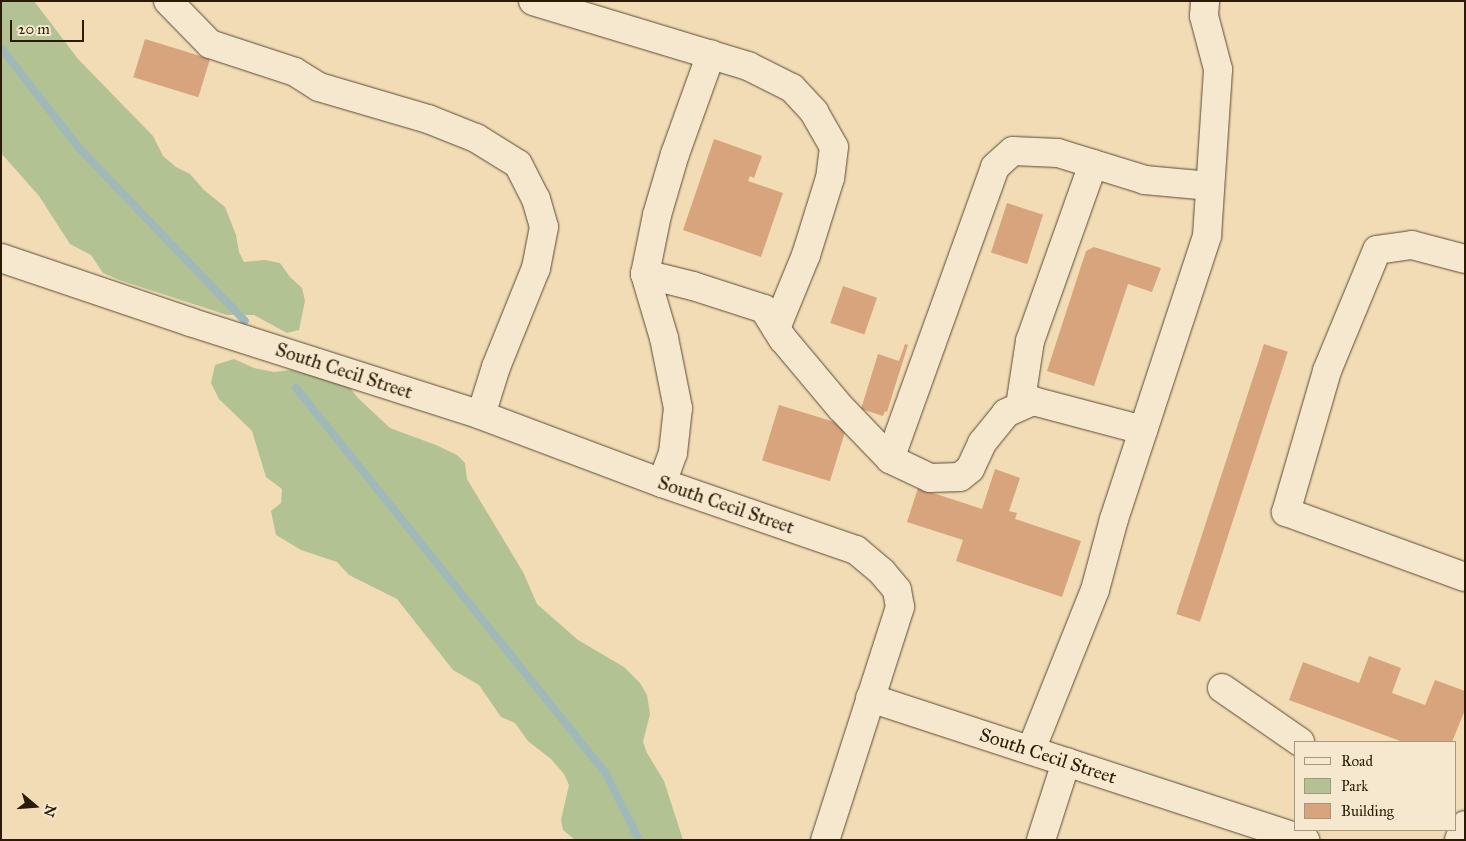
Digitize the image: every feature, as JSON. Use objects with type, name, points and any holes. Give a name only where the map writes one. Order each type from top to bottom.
[{"type":"street","points":[[168,1],[210,44],[295,72],[319,87],[428,119],[476,138],[518,164],[536,199],[544,228],[536,268],[496,367],[481,415]]},
{"type":"street","points":[[533,1],[748,66],[792,88],[814,112],[834,147],[830,178],[806,256],[776,328]]},
{"type":"street","points":[[1031,750],[1095,590],[1114,519],[1207,236],[1218,69],[1204,16],[1205,1]]},
{"type":"street","points":[[662,483],[673,453],[678,408],[664,338],[645,274],[659,206],[675,154],[712,54]]},
{"type":"street","points":[[890,459],[995,167],[1013,151],[1058,153],[1145,180],[1210,186]]},
{"type":"street","points":[[1020,406],[1030,341],[1093,164]]},
{"type":"street","points":[[1465,258],[1412,245],[1377,250],[1327,371],[1286,512],[1465,577]]},
{"type":"street","name":"South Cecil Street","points":[[1,258],[190,322],[481,415],[662,483],[856,550],[882,572],[898,590],[900,606],[870,698],[1031,750],[1269,834],[1305,840]]},
{"type":"street","points":[[645,274],[693,286],[764,309],[776,328],[841,408],[890,459],[930,478],[960,478],[970,469],[982,444],[1006,413],[1033,401],[1143,430]]},
{"type":"street","points":[[1222,688],[1299,741]]},
{"type":"street","points":[[825,840],[870,698]]},
{"type":"street","points":[[1041,840],[1066,762]]},
{"type":"green space","points":[[1,1],[34,1],[78,59],[153,136],[163,156],[176,167],[190,174],[204,190],[225,207],[244,262],[265,260],[280,263],[290,277],[302,288],[305,301],[299,330],[287,333],[254,315],[227,315],[119,280],[103,273],[91,255],[70,244],[39,196],[1,153]]},
{"type":"green space","points":[[234,359],[254,368],[274,372],[291,370],[347,384],[358,398],[390,428],[436,445],[457,455],[465,463],[467,479],[523,572],[537,604],[578,640],[624,667],[640,683],[647,695],[650,714],[643,742],[647,753],[664,781],[683,840],[575,840],[563,830],[561,820],[569,785],[564,774],[551,759],[528,741],[515,723],[501,717],[479,685],[453,670],[397,599],[349,575],[337,562],[301,550],[276,535],[271,511],[281,503],[282,489],[266,477],[252,431],[219,399],[211,383],[215,365]]},
{"type":"building","points":[[145,39],[210,59],[198,97],[133,77]]},
{"type":"building","points":[[714,139],[762,156],[754,178],[750,176],[748,181],[783,193],[761,257],[683,230]]},
{"type":"building","points":[[1007,203],[1043,215],[1027,264],[991,252]]},
{"type":"building","points":[[1094,247],[1161,268],[1152,292],[1128,284],[1094,386],[1047,371],[1086,251]]},
{"type":"building","points":[[843,286],[877,298],[864,335],[830,323]]},
{"type":"building","points":[[905,344],[908,345],[887,412],[885,411],[883,416],[861,409],[878,354],[899,361]]},
{"type":"building","points":[[1264,344],[1288,352],[1200,622],[1176,614]]},
{"type":"building","points":[[779,405],[847,426],[830,481],[762,460]]},
{"type":"building","points":[[995,469],[1020,478],[1009,511],[1017,513],[1015,519],[1081,541],[1062,597],[956,561],[963,540],[907,522],[918,488],[982,509]]},
{"type":"building","points":[[1369,656],[1401,668],[1392,693],[1425,705],[1435,680],[1465,691],[1465,710],[1452,741],[1400,741],[1289,700],[1303,662],[1359,683]]},
{"type":"waterway","points":[[1,48],[80,149],[245,321]]},
{"type":"waterway","points":[[296,388],[605,772],[639,840]]}]
